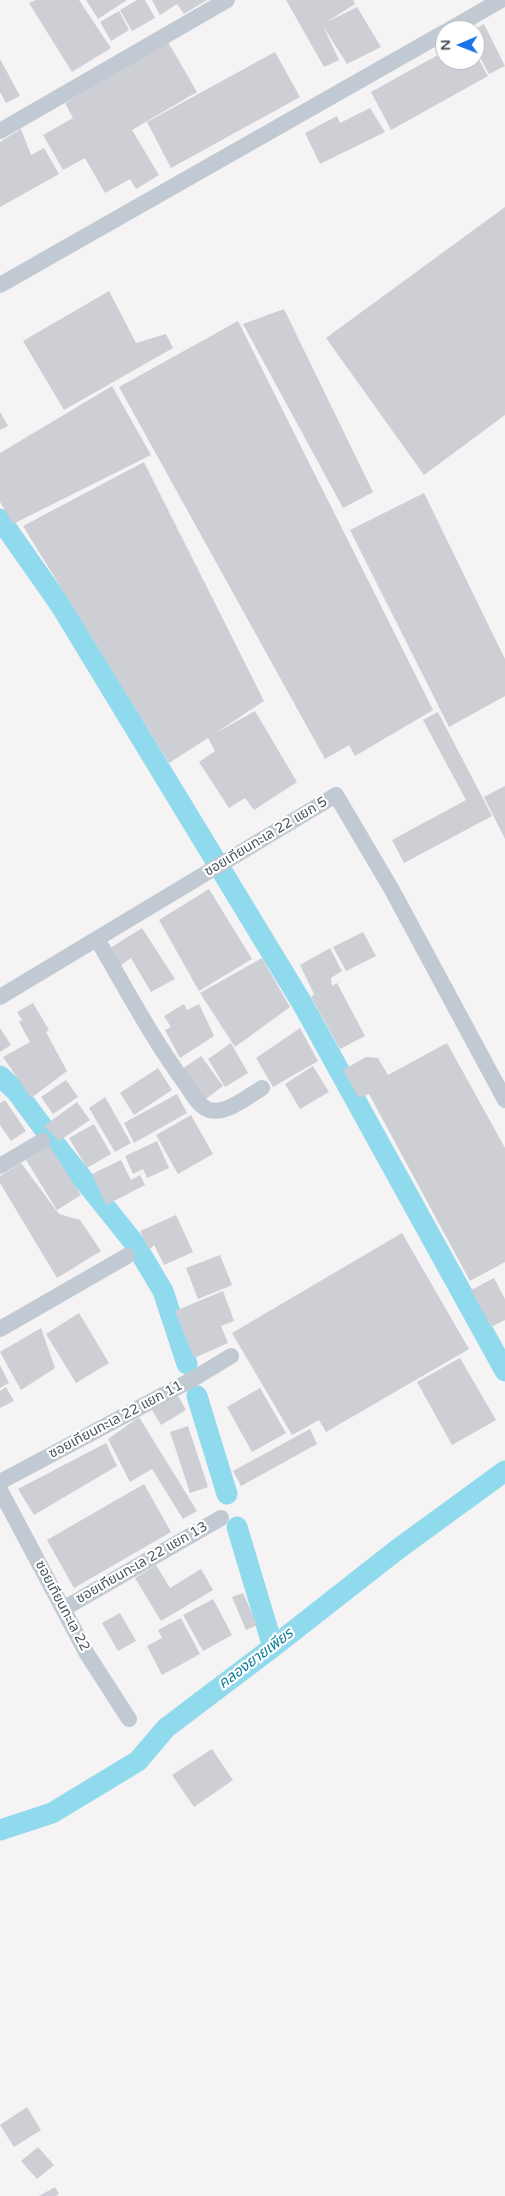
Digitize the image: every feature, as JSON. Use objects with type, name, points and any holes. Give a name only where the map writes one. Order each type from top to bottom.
[{"type":"street","points":[[0,131],[227,0]]},
{"type":"street","points":[[468,20],[501,3]]},
{"type":"street","points":[[0,285],[435,38]]},
{"type":"street","name":"ซอยเทียนทะเล 22 แยก 5","points":[[0,997],[336,795],[392,890],[505,1100]]},
{"type":"street","points":[[97,939],[164,1055],[206,1109],[229,1108],[262,1088]]},
{"type":"street","points":[[0,1166],[42,1141]]},
{"type":"street","points":[[0,1329],[127,1256]]},
{"type":"street","name":"ซอยเทียนทะเล 22 แยก 11","points":[[0,1482],[106,1424],[194,1380],[231,1356]]},
{"type":"street","name":"ซอยเทียนทะเล 22","points":[[0,1490],[87,1654],[129,1719]]},
{"type":"street","name":"ซอยเทียนทะเล 22 แยก 13","points":[[63,1609],[222,1518]]},
{"type":"building","points":[[36,0],[79,0],[111,48],[72,72],[29,3]]},
{"type":"building","points":[[86,0],[127,0],[98,19]]},
{"type":"building","points":[[137,0],[145,0],[155,18],[132,31],[120,10]]},
{"type":"building","points":[[152,0],[207,0],[184,14],[177,4],[160,15]]},
{"type":"building","points":[[286,0],[353,0],[355,4],[325,23],[357,7],[381,47],[347,64],[323,26],[339,60],[324,67]]},
{"type":"building","points":[[119,11],[129,30],[111,41],[100,22]]},
{"type":"building","points":[[485,26],[505,66],[489,74],[485,67]]},
{"type":"building","points":[[168,42],[197,92],[132,130],[159,175],[136,189],[130,179],[105,193],[85,158],[63,170],[43,135],[73,118],[65,103]]},
{"type":"building","points":[[275,52],[300,97],[171,168],[147,122]]},
{"type":"building","points":[[435,57],[435,70],[485,70],[488,76],[391,130],[371,92]]},
{"type":"building","points":[[0,59],[20,96],[6,103],[0,92]]},
{"type":"building","points":[[370,108],[385,132],[320,164],[305,133],[337,116],[340,123]]},
{"type":"building","points":[[21,129],[31,155],[44,148],[59,174],[0,207],[0,142]]},
{"type":"building","points":[[505,207],[505,415],[424,475],[326,338]]},
{"type":"building","points":[[109,291],[136,343],[166,334],[173,348],[64,410],[23,341]]},
{"type":"building","points":[[284,309],[373,492],[343,508],[243,324]]},
{"type":"building","points":[[238,321],[433,710],[355,756],[349,745],[325,759],[119,387]]},
{"type":"building","points":[[112,386],[151,455],[13,524],[0,502],[0,453]]},
{"type":"building","points":[[0,412],[8,426],[0,430]]},
{"type":"building","points":[[144,462],[264,701],[214,734],[255,711],[297,782],[254,810],[245,798],[229,808],[199,762],[215,751],[208,738],[169,763],[23,526]]},
{"type":"building","points":[[424,493],[505,659],[505,696],[449,727],[350,530]]},
{"type":"building","points":[[438,712],[492,816],[404,863],[392,840],[466,800],[423,720]]},
{"type":"building","points":[[505,786],[505,839],[484,797]]},
{"type":"building","points":[[209,889],[252,959],[199,991],[159,920]]},
{"type":"building","points":[[142,928],[175,979],[151,992],[131,958],[117,968],[107,950]]},
{"type":"building","points":[[363,932],[376,956],[346,971],[333,947]]},
{"type":"building","points":[[330,948],[342,971],[331,978],[332,986],[337,983],[365,1036],[340,1049],[311,997],[314,994],[300,965]]},
{"type":"building","points":[[262,958],[290,1007],[235,1047],[200,993]]},
{"type":"building","points":[[33,1003],[49,1030],[46,1032],[67,1071],[31,1098],[3,1057],[30,1042],[19,1022],[22,1020],[17,1012]]},
{"type":"building","points":[[184,1004],[187,1010],[199,1004],[214,1036],[180,1058],[165,1030],[171,1027],[164,1016]]},
{"type":"building","points":[[0,1028],[11,1045],[0,1052]]},
{"type":"building","points":[[300,1028],[318,1061],[273,1087],[256,1058]]},
{"type":"building","points":[[231,1043],[248,1073],[225,1087],[208,1059]]},
{"type":"building","points":[[447,1043],[505,1148],[505,1262],[470,1281],[369,1094],[359,1098],[343,1070],[366,1057],[378,1058],[388,1075]]},
{"type":"building","points":[[201,1056],[223,1086],[202,1102],[179,1071]]},
{"type":"building","points":[[313,1066],[329,1092],[300,1109],[285,1084]]},
{"type":"building","points":[[158,1068],[172,1090],[134,1115],[120,1093]]},
{"type":"building","points":[[66,1080],[78,1097],[53,1114],[41,1097]]},
{"type":"building","points":[[177,1094],[187,1113],[134,1143],[124,1123]]},
{"type":"building","points":[[105,1097],[131,1143],[115,1152],[89,1108]]},
{"type":"building","points":[[5,1100],[26,1131],[11,1141],[0,1125],[0,1103]]},
{"type":"building","points":[[77,1102],[90,1120],[59,1141],[44,1126]]},
{"type":"building","points":[[191,1115],[213,1154],[178,1174],[156,1135]]},
{"type":"building","points":[[94,1124],[111,1154],[87,1168],[69,1138]]},
{"type":"building","points":[[157,1141],[169,1168],[147,1178],[143,1169],[133,1174],[125,1156]]},
{"type":"building","points":[[49,1145],[81,1195],[57,1210],[26,1160]]},
{"type":"building","points":[[121,1160],[131,1180],[140,1175],[145,1185],[106,1205],[92,1174]]},
{"type":"building","points":[[21,1163],[59,1214],[80,1220],[101,1251],[57,1278],[0,1183],[0,1176]]},
{"type":"building","points":[[176,1215],[193,1252],[164,1265],[154,1245],[149,1250],[140,1231]]},
{"type":"building","points":[[402,1233],[469,1349],[326,1432],[319,1420],[292,1435],[232,1333]]},
{"type":"building","points":[[220,1255],[232,1285],[198,1299],[186,1268]]},
{"type":"building","points":[[494,1278],[505,1299],[505,1320],[491,1327],[471,1290]]},
{"type":"building","points":[[223,1291],[234,1321],[221,1326],[228,1343],[194,1358],[175,1311]]},
{"type":"building","points":[[79,1313],[109,1363],[76,1383],[46,1334]]},
{"type":"building","points":[[41,1328],[55,1368],[21,1390],[0,1352]]},
{"type":"building","points":[[460,1358],[496,1420],[452,1445],[417,1382]]},
{"type":"building","points":[[0,1365],[9,1383],[0,1388]]},
{"type":"building","points":[[6,1387],[14,1401],[0,1408],[0,1391]]},
{"type":"building","points":[[260,1388],[286,1433],[252,1452],[227,1407]]},
{"type":"building","points":[[176,1392],[186,1410],[161,1425],[151,1408]]},
{"type":"building","points":[[139,1417],[197,1511],[183,1519],[152,1469],[130,1482],[108,1439]]},
{"type":"building","points":[[188,1426],[208,1487],[190,1493],[170,1432]]},
{"type":"building","points":[[310,1429],[317,1444],[241,1486],[233,1471]]},
{"type":"building","points":[[106,1443],[117,1466],[34,1515],[18,1489]]},
{"type":"building","points":[[144,1484],[171,1532],[74,1588],[47,1540]]},
{"type":"building","points":[[156,1565],[170,1588],[201,1569],[213,1590],[161,1621],[135,1578]]},
{"type":"building","points":[[243,1593],[257,1625],[246,1630],[232,1597]]},
{"type":"building","points":[[213,1599],[232,1635],[203,1651],[183,1615]]},
{"type":"building","points":[[120,1613],[136,1641],[118,1651],[102,1623]]},
{"type":"building","points":[[181,1618],[200,1654],[162,1675],[147,1646],[162,1638],[158,1630]]},
{"type":"building","points":[[212,1749],[233,1780],[194,1807],[172,1775]]},
{"type":"building","points":[[27,2107],[41,2130],[14,2147],[0,2125]]},
{"type":"building","points":[[38,2147],[54,2165],[37,2179],[21,2161]]},
{"type":"building","points":[[55,2187],[59,2194],[56,2196],[39,2196]]},
{"type":"waterway","points":[[0,519],[61,606],[302,1003],[505,1371]]},
{"type":"waterway","points":[[0,1076],[16,1091],[59,1149],[135,1244],[163,1291],[187,1364]]},
{"type":"waterway","points":[[197,1396],[227,1494]]},
{"type":"waterway","name":"คลองยายเพียร","points":[[0,1830],[52,1813],[138,1761],[166,1728],[398,1549],[505,1471]]},
{"type":"waterway","points":[[237,1527],[273,1647]]}]
